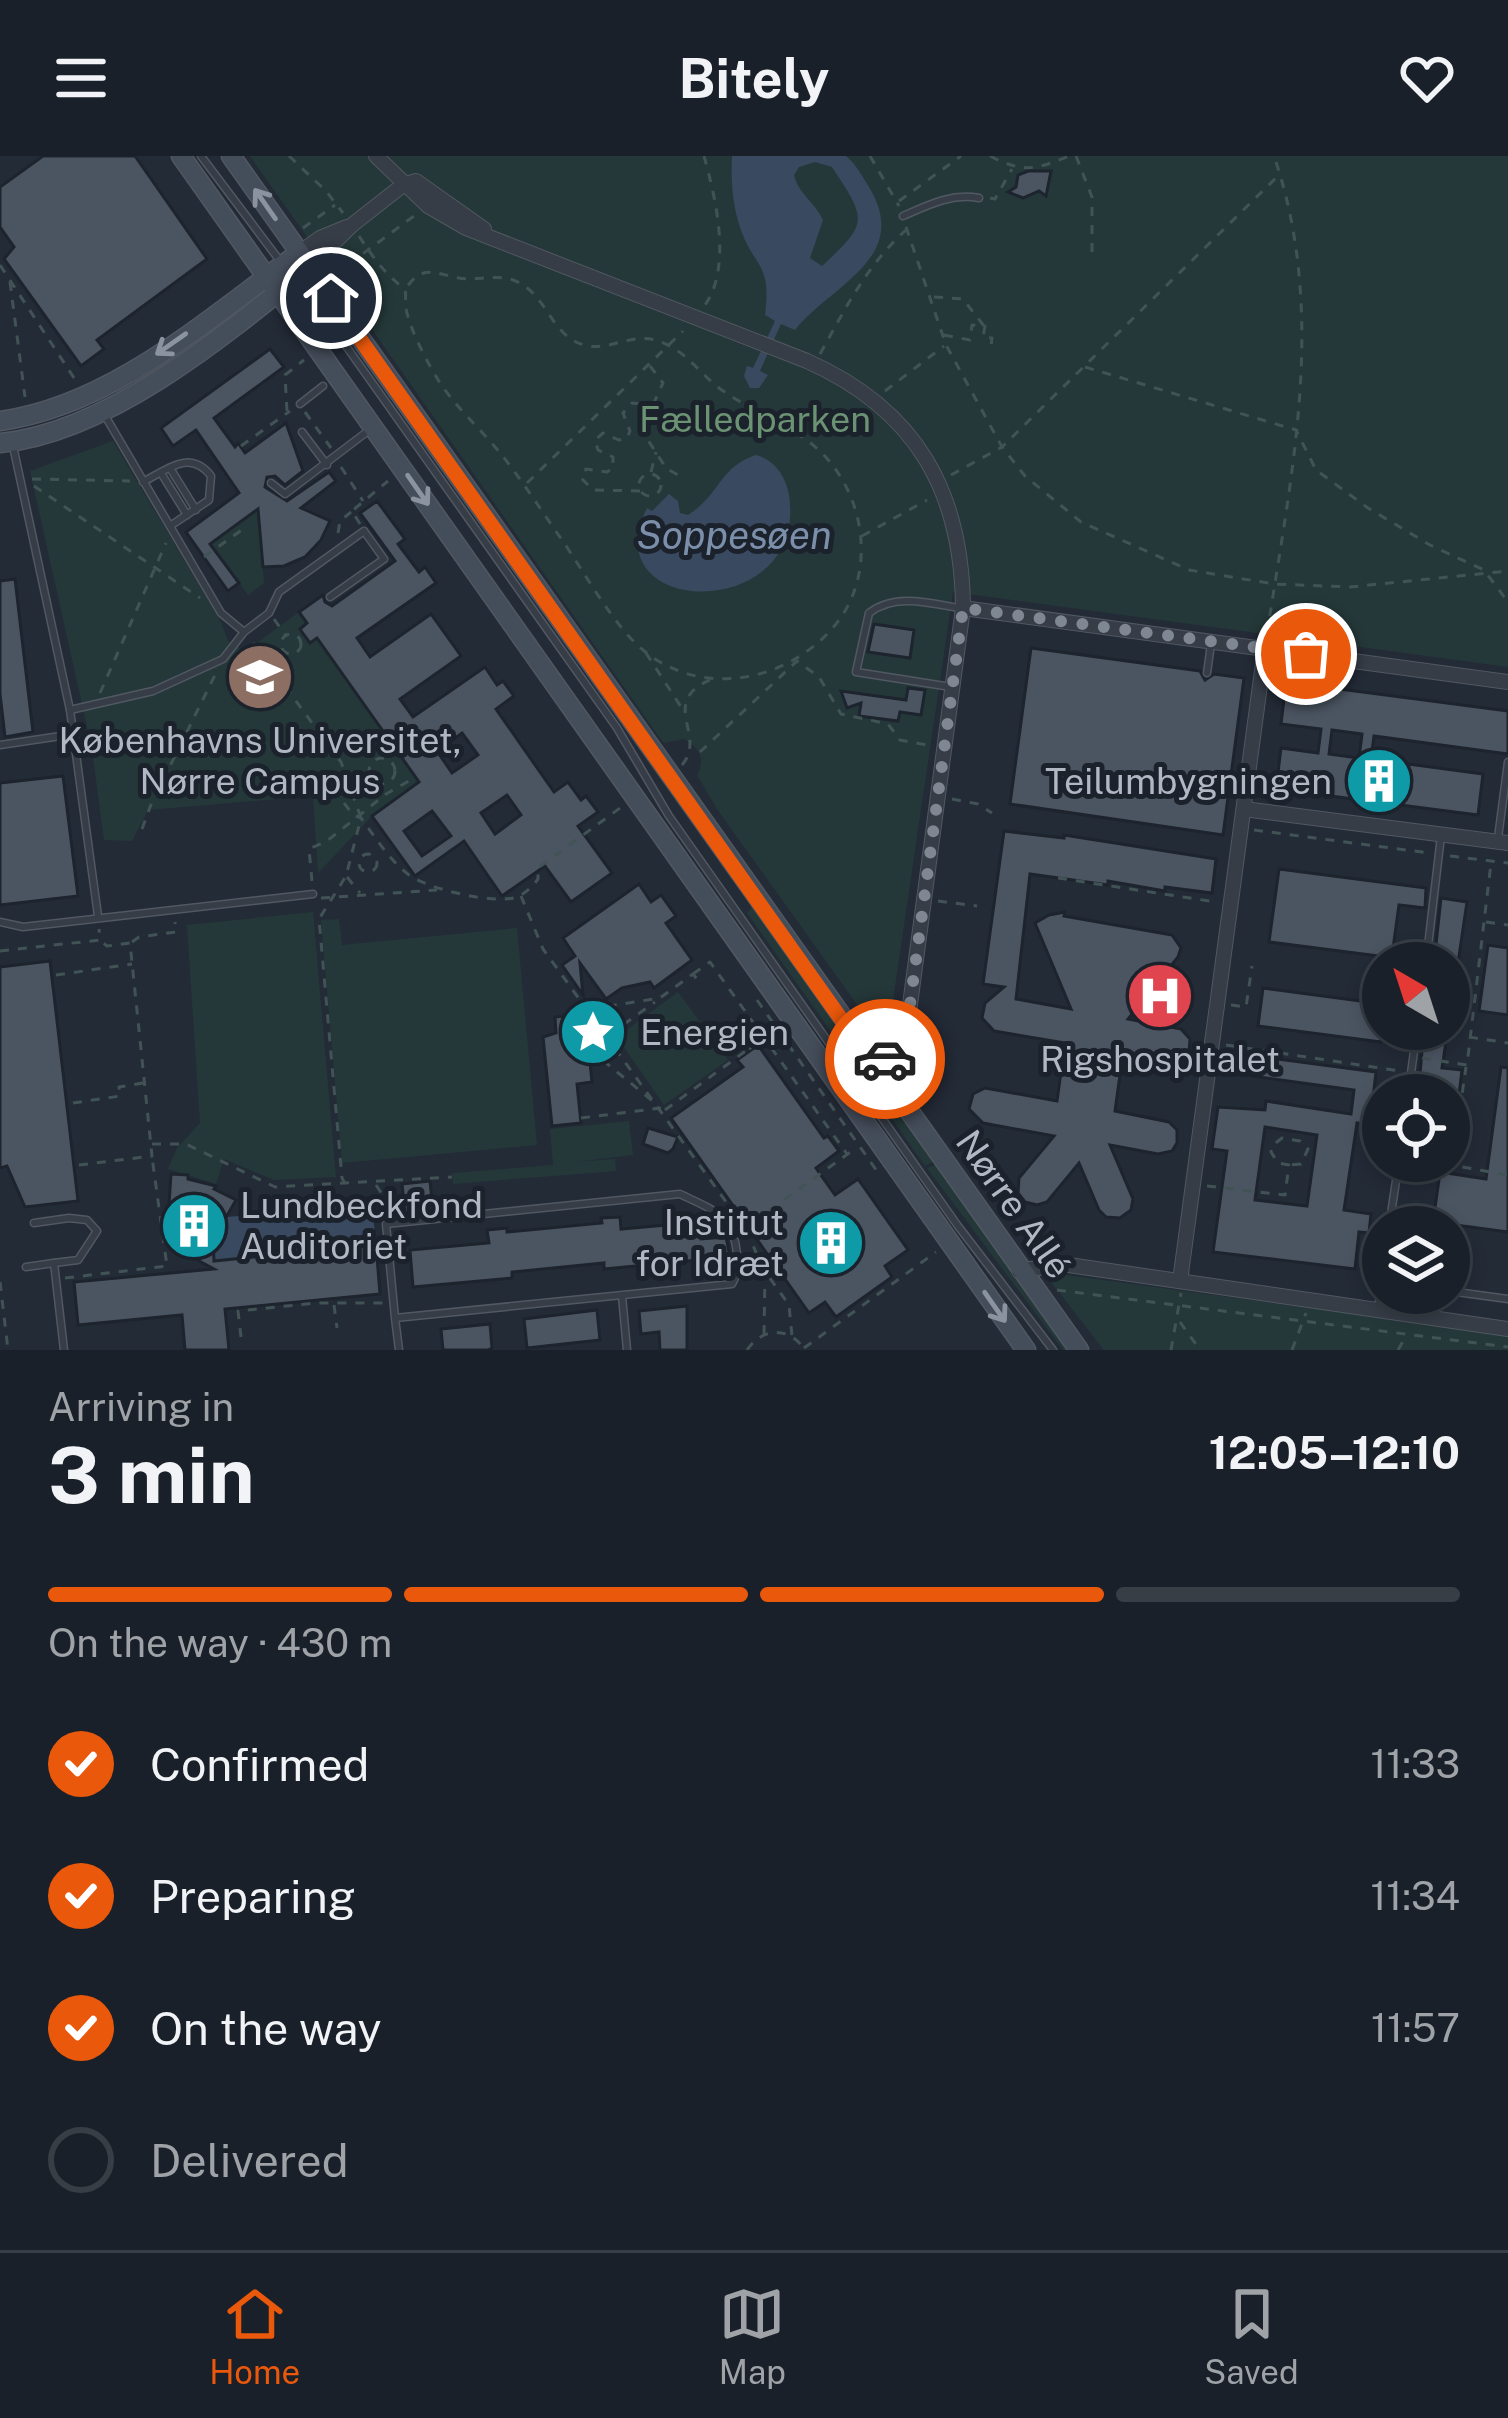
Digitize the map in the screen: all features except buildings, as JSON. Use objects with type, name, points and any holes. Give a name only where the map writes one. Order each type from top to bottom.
[{"type":"street","name":"Nørre Allé","points":[[182,156],[288,272],[1079,1350]]},
{"type":"street","name":"Nørre Allé","points":[[231,156],[288,272],[374,427],[1026,1350]]},
{"type":"street","points":[[376,156],[428,206],[466,229],[811,363],[874,400],[903,428],[941,485],[963,557],[963,608],[907,1027],[896,1051],[875,1067]]},
{"type":"street","points":[[6,443],[55,431],[141,390],[288,272],[320,238],[352,225],[403,185],[416,181],[499,238]]},
{"type":"street","points":[[0,421],[87,396],[288,272]]},
{"type":"street","points":[[963,608],[1508,682]]},
{"type":"street","points":[[1180,1281],[1265,648]]},
{"type":"street","points":[[1244,809],[1503,843]]},
{"type":"street","points":[[1026,1279],[1062,1264],[1362,1310]]},
{"type":"street","points":[[1392,1314],[1508,1329]]},
{"type":"lane","points":[[201,156],[346,346],[617,728],[669,816],[958,1226],[1052,1350]]},
{"type":"lane","points":[[902,216],[943,199],[979,198]]},
{"type":"lane","points":[[300,404],[323,386]]},
{"type":"lane","points":[[103,412],[221,613],[244,632]]},
{"type":"lane","points":[[271,483],[285,494],[374,427]]},
{"type":"lane","points":[[302,432],[327,465]]},
{"type":"lane","points":[[6,443],[22,478],[70,710],[98,916]]},
{"type":"lane","points":[[143,482],[193,461],[211,476],[212,493],[171,529]]},
{"type":"lane","points":[[170,468],[196,510]]},
{"type":"lane","points":[[160,473],[187,515]]},
{"type":"lane","points":[[70,710],[154,691],[223,658],[244,632],[269,613],[279,592],[364,530],[384,559],[330,597]]},
{"type":"lane","points":[[953,688],[856,673],[868,614],[876,608],[896,600],[963,608]]},
{"type":"lane","points":[[1208,673],[1211,641]]},
{"type":"lane","points":[[0,745],[74,734]]},
{"type":"lane","points":[[1503,843],[1508,762]]},
{"type":"lane","points":[[1429,942],[1442,835]]},
{"type":"lane","points":[[0,922],[23,927],[313,894]]},
{"type":"lane","points":[[1411,1073],[1414,1050]]},
{"type":"lane","points":[[395,1318],[732,1284],[738,1273],[735,1232],[719,1214],[680,1194],[386,1224],[395,1318],[399,1350]]},
{"type":"lane","points":[[26,1267],[78,1260],[97,1231],[87,1220],[34,1223]]},
{"type":"lane","points":[[54,1264],[64,1350]]},
{"type":"lane","points":[[1470,1294],[1508,1299]]},
{"type":"lane","points":[[622,1296],[627,1350]]},
{"type":"path","points":[[524,486],[670,345],[715,292],[719,246],[704,156]]},
{"type":"path","points":[[870,156],[897,202],[946,345],[1002,447],[1024,476],[1081,522],[1189,570],[1274,584],[1350,587],[1508,571]]},
{"type":"path","points":[[897,202],[961,156]]},
{"type":"path","points":[[990,156],[1012,168],[1072,156],[1092,197],[1092,253]]},
{"type":"path","points":[[1028,168],[1030,156]]},
{"type":"path","points":[[1265,648],[1304,379],[1302,276],[1274,156]]},
{"type":"path","points":[[979,198],[995,199],[1012,168]]},
{"type":"path","points":[[1002,447],[1280,174]]},
{"type":"path","points":[[300,230],[336,204]]},
{"type":"path","points":[[333,276],[428,206]]},
{"type":"path","points":[[811,363],[882,251],[907,228]]},
{"type":"path","points":[[0,265],[87,396]]},
{"type":"path","points":[[675,769],[685,764],[689,753],[684,712],[669,684],[524,486],[439,380],[404,305],[405,290],[413,278],[425,271],[439,271],[461,279],[512,280],[544,302],[568,338],[586,346],[632,337],[670,345],[697,364],[717,387],[807,440],[829,460],[854,506],[862,560],[855,590],[831,630],[700,752]]},
{"type":"path","points":[[9,280],[28,416]]},
{"type":"path","points":[[932,297],[963,299],[985,326],[983,337],[992,338],[991,346]]},
{"type":"path","points":[[944,335],[970,340],[972,325],[985,326]]},
{"type":"path","points":[[874,400],[946,345]]},
{"type":"path","points":[[287,413],[284,373],[304,359]]},
{"type":"path","points":[[649,365],[663,383],[644,433],[666,468],[683,478]]},
{"type":"path","points":[[1084,366],[1296,430],[1316,470],[1430,545],[1484,570],[1508,602]]},
{"type":"path","points":[[241,446],[300,404],[363,501]]},
{"type":"path","points":[[649,411],[643,404],[628,405],[623,413],[628,436],[619,440],[603,433],[595,440],[598,450],[613,457],[613,468],[604,472],[590,468],[581,476],[590,490],[640,491],[649,497],[659,493],[661,482],[651,474]]},
{"type":"path","points":[[640,491],[640,480],[651,474],[657,449]]},
{"type":"path","points":[[22,478],[143,482]]},
{"type":"path","points":[[22,478],[221,613]]},
{"type":"path","points":[[336,550],[340,521],[390,480]]},
{"type":"path","points":[[352,511],[364,530]]},
{"type":"path","points":[[186,554],[194,548],[202,558],[246,527]]},
{"type":"path","points":[[95,704],[171,529]]},
{"type":"path","points":[[269,613],[286,636],[302,637],[300,648],[290,653],[282,647],[286,636]]},
{"type":"path","points":[[244,632],[341,762],[361,818],[384,850],[406,873],[439,890]]},
{"type":"path","points":[[644,652],[668,666],[712,679],[740,679],[796,662],[819,677],[841,715],[888,724],[900,740],[946,748]]},
{"type":"path","points":[[142,829],[223,658]]},
{"type":"path","points":[[684,712],[694,689],[712,679]]},
{"type":"path","points":[[386,794],[369,770],[377,759],[389,760],[402,784]]},
{"type":"path","points":[[378,783],[386,784],[395,775]]},
{"type":"path","points":[[416,777],[309,849],[313,894],[332,898],[439,890],[498,900],[521,896],[538,879],[538,868],[621,807]]},
{"type":"path","points":[[939,797],[978,804],[992,814]]},
{"type":"path","points":[[344,803],[352,815],[361,818]]},
{"type":"path","points":[[346,1185],[341,1178],[319,919],[346,876],[361,818]]},
{"type":"path","points":[[1241,829],[1508,863]]},
{"type":"path","points":[[359,861],[370,872],[384,850]]},
{"type":"path","points":[[350,861],[359,861],[365,854],[376,857]]},
{"type":"path","points":[[1470,1029],[1492,862]]},
{"type":"path","points":[[346,876],[362,896]]},
{"type":"path","points":[[1058,878],[1231,904]]},
{"type":"path","points":[[521,896],[543,949],[745,1228],[764,1270],[789,1305],[792,1336],[804,1349],[937,1251]]},
{"type":"path","points":[[941,901],[977,906]]},
{"type":"path","points":[[98,916],[100,940],[107,946],[176,932],[173,908]]},
{"type":"path","points":[[1483,921],[1508,925]]},
{"type":"path","points":[[0,951],[100,940]]},
{"type":"path","points":[[56,1279],[167,1266],[130,943]]},
{"type":"path","points":[[608,1036],[710,962],[847,1154]]},
{"type":"path","points":[[56,975],[133,964]]},
{"type":"path","points":[[1237,1006],[1246,1007],[1252,966]]},
{"type":"path","points":[[693,974],[700,983]]},
{"type":"path","points":[[588,1010],[660,998]]},
{"type":"path","points":[[1470,1037],[1508,1042]]},
{"type":"path","points":[[580,1118],[663,1109],[764,1038]]},
{"type":"path","points":[[742,1043],[747,1050]]},
{"type":"path","points":[[1212,1043],[1411,1073]]},
{"type":"path","points":[[589,1049],[663,1109]]},
{"type":"path","points":[[1466,1074],[1468,1050]]},
{"type":"path","points":[[1423,1058],[1467,1065]]},
{"type":"path","points":[[73,1102],[120,1096],[119,1087],[143,1083]]},
{"type":"path","points":[[1282,1138],[1300,1141],[1308,1149],[1306,1160],[1288,1165],[1278,1162],[1271,1152],[1282,1138]]},
{"type":"path","points":[[150,1145],[186,1144],[275,1187],[452,1177]]},
{"type":"path","points":[[745,1228],[859,1146]]},
{"type":"path","points":[[79,1165],[152,1156]]},
{"type":"path","points":[[1193,1185],[1285,1195],[1288,1165]]},
{"type":"path","points":[[1470,1168],[1508,1175]]},
{"type":"path","points":[[375,1183],[382,1194],[386,1224]]},
{"type":"path","points":[[748,1350],[764,1334],[764,1270]]},
{"type":"path","points":[[1026,1279],[1182,1305],[1508,1347]]},
{"type":"path","points":[[1171,1350],[1182,1305],[1180,1281]]},
{"type":"path","points":[[0,1282],[8,1350]]},
{"type":"path","points":[[1292,1350],[1310,1302]]},
{"type":"path","points":[[334,1304],[337,1328]]},
{"type":"path","points":[[241,1337],[238,1311],[380,1304]]},
{"type":"path","points":[[1179,1320],[1200,1350]]},
{"type":"path","points":[[1398,1350],[1408,1333]]},
{"type":"path","points":[[764,1334],[792,1336]]},
{"type":"green space","name":"Fælledparken","points":[[250,156],[1508,156],[1508,667],[953,592],[889,1027],[881,1038],[717,809],[697,775],[701,759],[697,750],[684,739],[664,743],[659,737]]},
{"type":"green space","points":[[113,441],[228,641],[242,650],[250,648],[299,612],[307,623],[300,629],[304,635],[317,638],[419,782],[372,816],[318,873],[313,796],[148,810],[132,841],[104,840],[92,749],[30,471]]},
{"type":"green space","points":[[258,509],[264,583],[248,595],[217,551],[210,555],[205,548]]},
{"type":"green space","points":[[752,907],[865,1065],[858,1070],[747,913]]},
{"type":"green space","points":[[313,912],[336,1177],[274,1180],[224,1159],[216,1184],[168,1169],[177,1148],[200,1123],[187,925]]},
{"type":"green space","points":[[339,919],[342,945],[517,928],[537,1145],[342,1163],[321,920]]},
{"type":"green space","points":[[678,992],[728,1060],[664,1105],[617,1037]]},
{"type":"green space","points":[[869,1071],[933,1162],[925,1166],[862,1076]]},
{"type":"green space","points":[[629,1121],[633,1155],[575,1162],[615,1159],[616,1171],[453,1184],[452,1173],[553,1165],[550,1129]]},
{"type":"green space","points":[[935,1165],[1072,1350],[1063,1350],[927,1168]]},
{"type":"green space","points":[[1059,1274],[1508,1335],[1508,1350],[1104,1350],[1047,1277]]},
{"type":"water","points":[[732,156],[846,156],[880,212],[881,233],[862,268],[795,330],[781,324],[760,371],[768,375],[759,388],[750,388],[744,376],[747,366],[753,368],[775,321],[765,315],[764,274],[739,224]],"holes":[[[815,162],[832,167],[852,199],[858,220],[848,240],[822,266],[810,258],[823,220],[794,175],[799,167]]]},
{"type":"water","name":"Soppesøen","points":[[756,455],[778,470],[789,495],[786,537],[767,567],[738,585],[704,592],[673,587],[648,571],[638,545],[647,508],[652,511],[669,494],[678,501],[680,513],[688,515],[734,466]]},
{"type":"water","points":[[304,1211],[306,1220],[373,1214],[376,1245],[214,1261],[213,1240],[226,1217]]},
{"type":"way so far","points":[[885,1059],[896,1051],[907,1027],[963,608],[1306,654]]},
{"type":"place","name":"Københavns Universitet, Nørre Campus","points":[[260,677]]},
{"type":"place","name":"Teilumbygningen","points":[[1379,781]]},
{"type":"place","name":"Rigshospitalet","points":[[1160,996]]},
{"type":"place","name":"Energien","points":[[593,1032]]},
{"type":"place","name":"Lundbeckfond Auditoriet","points":[[194,1226]]},
{"type":"place","name":"Institut for Idræt","points":[[831,1243]]},
{"type":"route","points":[[331,298],[875,1067],[885,1059]]}]
